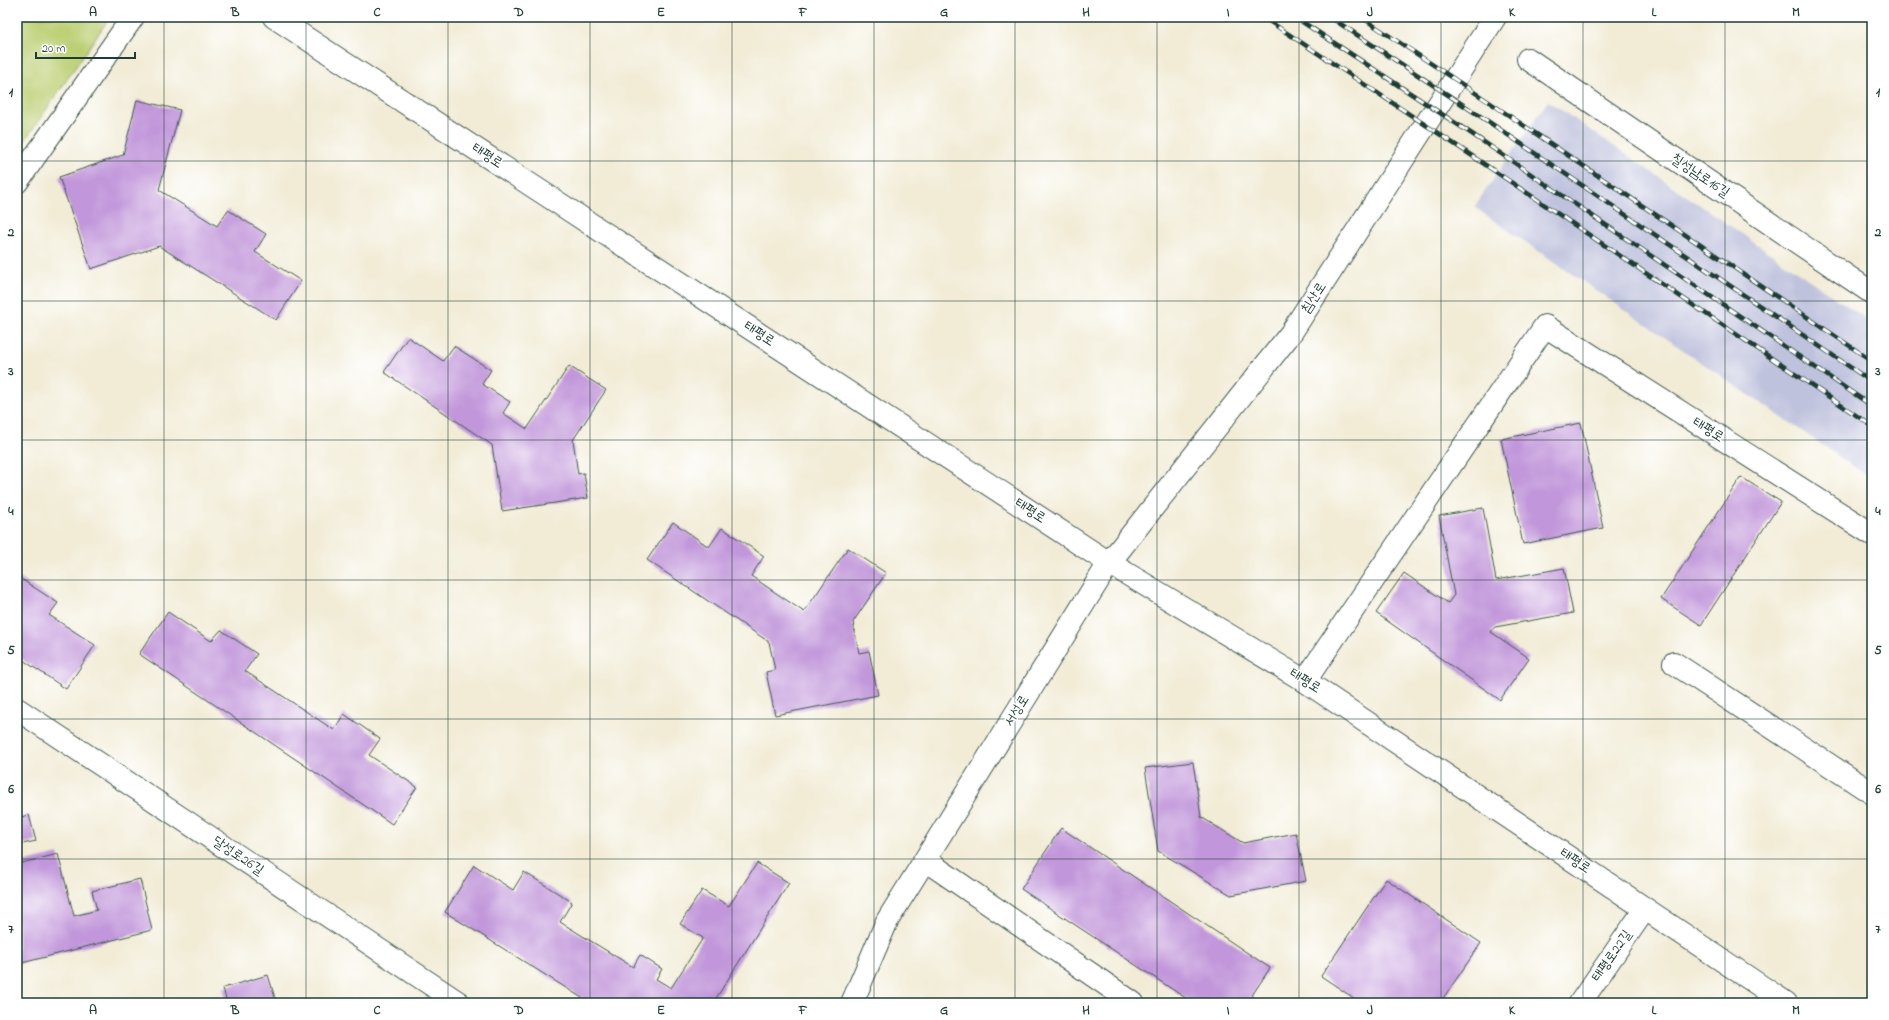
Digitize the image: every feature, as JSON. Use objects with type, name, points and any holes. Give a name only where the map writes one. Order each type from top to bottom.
[{"type":"street","points":[[17,182],[133,17]]},
{"type":"street","name":"태평로","points":[[274,17],[1109,563],[1305,681],[1786,1003]]},
{"type":"street","name":"침산로","points":[[1109,563],[1291,333],[1495,17]]},
{"type":"street","name":"칠성남로16길","points":[[1528,59],[1872,293]]},
{"type":"street","name":"태평로","points":[[1305,681],[1545,326],[1872,534]]},
{"type":"street","name":"서성로","points":[[852,1003],[887,921],[1109,563]]},
{"type":"street","points":[[1674,663],[1872,794]]},
{"type":"street","name":"달성로26길","points":[[17,709],[459,1003]]},
{"type":"street","points":[[924,860],[1133,1003]]},
{"type":"street","name":"태평로22길","points":[[1580,1003],[1645,909]]},
{"type":"shaded area","points":[[1548,101],[1872,323],[1872,479],[1474,207]]},
{"type":"green space","points":[[17,17],[110,17],[17,152]]},
{"type":"building","points":[[137,100],[180,110],[159,190],[217,226],[228,210],[266,234],[255,252],[301,281],[276,320],[159,246],[91,269],[59,177],[123,155]]},
{"type":"building","points":[[408,337],[443,361],[454,346],[491,370],[482,384],[510,402],[503,413],[527,429],[569,366],[606,390],[573,440],[578,474],[584,473],[588,498],[502,511],[492,445],[384,372]]},
{"type":"building","points":[[1581,423],[1603,528],[1523,544],[1501,439]]},
{"type":"building","points":[[1741,477],[1781,502],[1701,625],[1661,599]]},
{"type":"building","points":[[1483,508],[1496,580],[1564,568],[1573,613],[1495,627],[1491,632],[1529,658],[1500,700],[1376,613],[1404,573],[1448,603],[1454,595],[1439,516]]},
{"type":"building","points":[[673,522],[709,547],[722,528],[764,556],[751,576],[804,612],[848,548],[886,573],[853,622],[859,653],[869,651],[878,695],[775,715],[766,672],[775,670],[769,642],[647,560]]},
{"type":"building","points":[[18,577],[58,603],[49,615],[95,645],[66,689],[17,656]]},
{"type":"building","points":[[168,612],[211,641],[221,630],[257,654],[245,671],[334,730],[344,714],[380,739],[369,755],[417,787],[392,824],[139,654]]},
{"type":"building","points":[[1193,762],[1201,817],[1243,843],[1296,833],[1306,881],[1231,895],[1158,851],[1145,768]]},
{"type":"building","points":[[29,815],[36,841],[18,845],[22,863],[58,854],[74,916],[97,910],[92,891],[140,879],[152,930],[18,964],[17,818]]},
{"type":"building","points":[[1061,828],[1270,968],[1247,1003],[1193,1003],[1021,889]]},
{"type":"building","points":[[757,863],[789,883],[713,1003],[590,1003],[445,912],[474,865],[513,890],[524,872],[572,902],[560,922],[633,967],[640,955],[662,969],[656,979],[671,988],[703,938],[680,924],[702,890],[729,906]]},
{"type":"building","points":[[1386,879],[1481,943],[1440,1003],[1361,1003],[1321,976]]},
{"type":"building","points":[[268,975],[276,1001],[267,1003],[227,1003],[223,988]]},
{"type":"railway","points":[[1263,17],[1462,149],[1872,426]]},
{"type":"railway","points":[[1295,17],[1472,134],[1872,406]]},
{"type":"railway","points":[[1330,17],[1483,118],[1872,382]]},
{"type":"railway","points":[[1361,17],[1872,361]]}]
